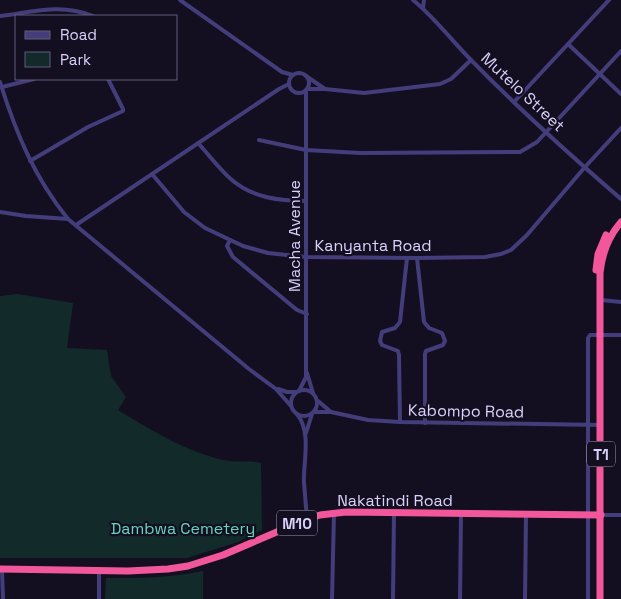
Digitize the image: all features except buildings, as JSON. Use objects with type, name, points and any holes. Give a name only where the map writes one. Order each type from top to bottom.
[{"type":"highway","name":"T1","points":[[600,303],[596,268],[598,254],[608,231],[621,215]]},
{"type":"highway","name":"T1","points":[[600,599],[600,273],[604,253],[612,234],[621,222]]},
{"type":"highway","name":"Nakatindi Road","points":[[1,569],[168,570],[223,555],[307,519],[334,514],[394,512],[601,515]]},
{"type":"street","points":[[180,0],[282,72],[293,75],[300,73],[325,89]]},
{"type":"street","name":"Mutelo Street","points":[[413,0],[514,102],[621,199]]},
{"type":"street","points":[[423,8],[424,0]]},
{"type":"street","points":[[514,102],[609,0]]},
{"type":"street","points":[[0,16],[58,8],[76,10],[90,15]]},
{"type":"street","points":[[568,44],[621,94]]},
{"type":"street","points":[[259,140],[306,150],[360,153],[520,152],[530,147],[547,132],[621,51]]},
{"type":"street","points":[[296,92],[325,89],[364,93],[440,84],[451,79],[471,60]]},
{"type":"street","points":[[282,72],[292,91],[296,92],[304,103]]},
{"type":"street","points":[[76,225],[289,83],[293,75]]},
{"type":"street","points":[[305,75],[308,80],[306,90]]},
{"type":"street","points":[[2,87],[30,80]]},
{"type":"street","points":[[30,160],[123,111],[108,80]]},
{"type":"street","points":[[0,82],[24,149],[50,197],[68,219],[249,369],[276,389],[304,423],[304,482],[307,519]]},
{"type":"street","name":"Macha Avenue","points":[[298,391],[304,384],[306,369],[306,150],[304,103],[306,90]]},
{"type":"street","name":"Kanyanta Road","points":[[152,174],[184,212],[205,228],[242,246],[268,253],[306,257],[485,257],[511,250],[527,235],[621,128]]},
{"type":"street","points":[[198,143],[232,180],[253,193],[274,199],[306,202]]},
{"type":"street","points":[[0,212],[68,219]]},
{"type":"street","points":[[230,240],[227,246],[232,257],[297,310],[306,314]]},
{"type":"street","points":[[400,422],[400,356],[398,351],[382,345],[380,341],[382,332],[395,328],[400,322],[407,258]]},
{"type":"street","points":[[417,258],[424,322],[429,328],[442,333],[444,341],[443,345],[426,351],[424,354],[425,423]]},
{"type":"street","points":[[600,303],[621,302]]},
{"type":"street","points":[[588,599],[588,338],[590,335],[621,335]]},
{"type":"street","name":"Macha Avenue","points":[[306,369],[313,393]]},
{"type":"street","points":[[588,378],[600,378]]},
{"type":"street","points":[[276,389],[287,392],[305,390],[313,393],[331,412]]},
{"type":"street","points":[[291,406],[292,399],[298,391]]},
{"type":"street","points":[[305,435],[318,400]]},
{"type":"street","name":"Kabompo Road","points":[[313,413],[331,412],[368,420],[400,422],[601,425]]},
{"type":"street","points":[[297,414],[306,416],[313,413]]},
{"type":"street","points":[[393,599],[394,512]]},
{"type":"street","points":[[332,599],[334,514]]},
{"type":"street","points":[[460,599],[461,514]]},
{"type":"street","points":[[525,599],[526,514]]},
{"type":"street","name":"Nakatindi Road","points":[[601,515],[621,515]]},
{"type":"street","points":[[588,551],[601,551]]},
{"type":"street","points":[[1,569],[3,599]]},
{"type":"street","points":[[99,570],[99,599]]},
{"type":"green space","name":"Dambwa Cemetery","points":[[17,294],[73,303],[67,348],[107,350],[111,376],[126,397],[118,410],[156,432],[195,451],[228,461],[261,463],[262,530],[238,542],[187,558],[0,558],[0,296]]},
{"type":"green space","points":[[203,571],[203,599],[105,599],[106,578],[142,578]]}]
